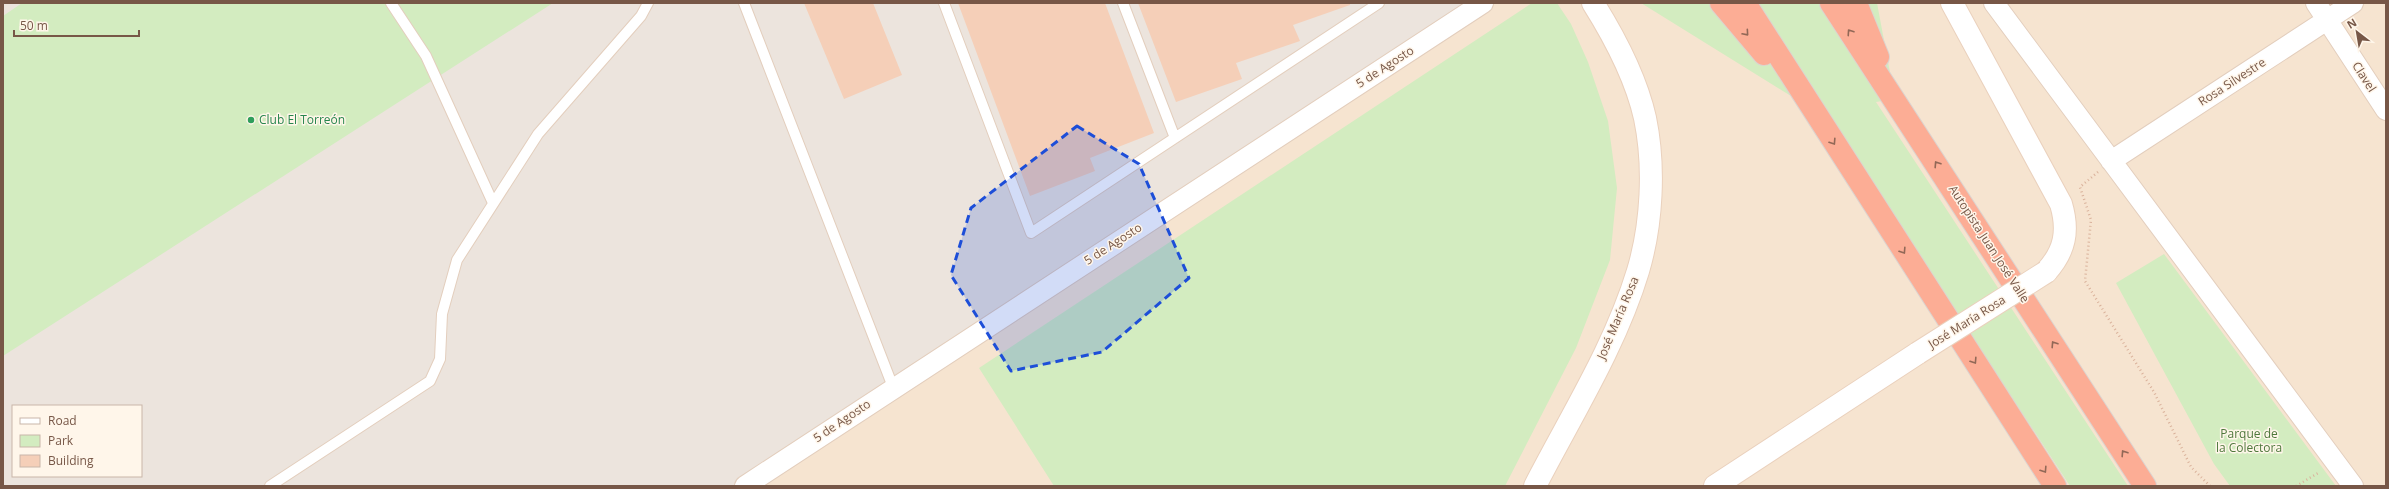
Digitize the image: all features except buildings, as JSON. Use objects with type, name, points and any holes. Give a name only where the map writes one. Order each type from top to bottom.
[{"type":"highway","points":[[1720,3],[1812,109]]},
{"type":"highway","points":[[1745,3],[2054,486]]},
{"type":"highway","name":"Autopista Juan José Valle","points":[[1831,3],[1895,99],[2145,486]]},
{"type":"highway","points":[[1856,3],[1895,99]]},
{"type":"main road","name":"José María Rosa","points":[[1535,486],[1604,353],[1626,305],[1638,270],[1646,233],[1650,190],[1650,150],[1645,118],[1631,76],[1609,28],[1593,3]]},
{"type":"main road","name":"José María Rosa","points":[[1715,486],[1918,353],[2046,272],[2056,261],[2064,240],[2065,218],[2061,204],[1952,3]]},
{"type":"street","name":"5 de Agosto","points":[[745,486],[893,387],[1483,3]]},
{"type":"street","points":[[1994,3],[2354,486]]},
{"type":"street","name":"Clavel","points":[[2316,3],[2386,110]]},
{"type":"street","name":"Rosa Silvestre","points":[[2111,161],[2353,3]]},
{"type":"lane","points":[[391,3],[426,56],[493,203]]},
{"type":"lane","points":[[270,486],[430,381],[440,359],[442,314],[457,260],[538,134],[641,16],[648,3]]},
{"type":"lane","points":[[744,3],[893,387]]},
{"type":"lane","points":[[944,3],[1031,234],[1379,3]]},
{"type":"lane","points":[[1123,3],[1175,138]]},
{"type":"path","points":[[2111,161],[2080,187],[2091,220],[2085,281],[2154,392],[2191,467],[2210,486]]},
{"type":"path","points":[[2296,486],[2336,462]]},
{"type":"highlighted area","points":[[1077,126],[1139,164],[1189,278],[1102,352],[1011,371],[951,275],[971,208]]},
{"type":"shaded area","points":[[3,3],[2386,3],[2386,486],[3,486]]},
{"type":"shaded area","points":[[3,3],[1483,3],[745,486],[3,486]]},
{"type":"green space","points":[[22,3],[553,3],[3,356],[3,16]]},
{"type":"green space","points":[[1532,3],[1557,3],[1571,24],[1588,62],[1608,121],[1617,188],[1610,260],[1576,348],[1505,486],[1054,486],[979,368]]},
{"type":"green space","points":[[1641,3],[1877,3],[1895,99],[1876,102],[2128,486],[2070,486],[1823,108],[1812,109]]},
{"type":"green space","name":"Parque de la Colectora","points":[[2164,254],[2336,486],[2230,486],[2214,464],[2116,283]]},
{"type":"place","name":"Club El Torreón","points":[[251,120]]}]
